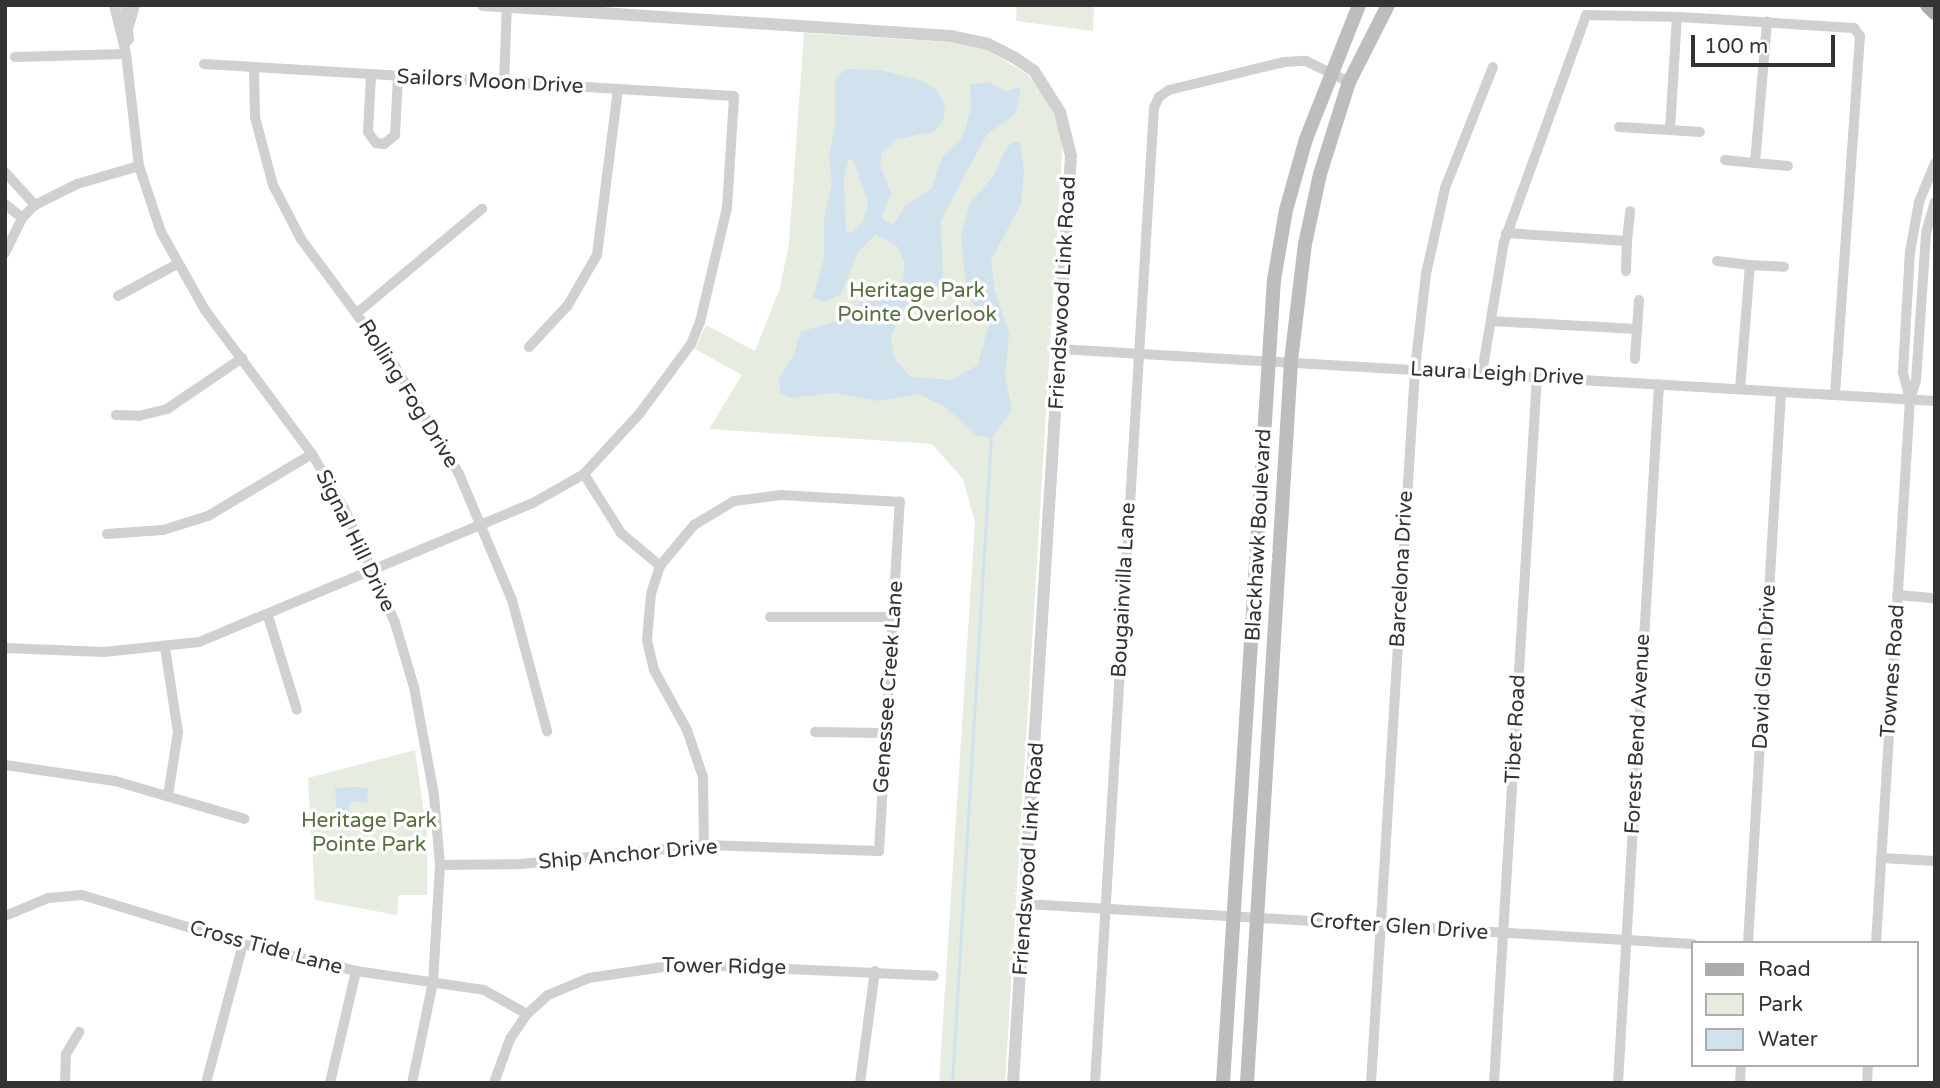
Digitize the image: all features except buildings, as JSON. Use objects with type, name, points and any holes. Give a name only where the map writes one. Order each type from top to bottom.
[{"type":"main road","name":"Blackhawk Boulevard","points":[[1223,1083],[1274,281],[1286,210],[1330,71],[1359,5]]},
{"type":"main road","name":"Blackhawk Boulevard","points":[[1247,1083],[1255,917],[1291,361],[1305,244],[1320,174],[1349,82],[1388,5]]},
{"type":"main road","points":[[1928,5],[1935,12]]},
{"type":"main road","points":[[1252,616],[1275,617]]},
{"type":"main road","points":[[1244,745],[1268,747]]},
{"type":"main road","points":[[1224,1061],[1248,1062]]},
{"type":"street","name":"Signal Hill Drive","points":[[114,5],[125,50],[139,166],[177,264],[312,454],[374,572],[417,699],[433,793],[440,865],[433,982],[412,1083]]},
{"type":"street","name":"Signal Hill Drive","points":[[125,5],[129,39],[125,50]]},
{"type":"street","points":[[128,26],[134,5]]},
{"type":"street","name":"Friendswood Link Road","points":[[483,5],[951,36],[988,44],[1015,58],[1048,90],[1060,112],[1071,156],[1027,904],[1013,1083]]},
{"type":"street","points":[[504,82],[507,6]]},
{"type":"street","points":[[1482,373],[1506,233],[1586,15],[1767,22],[1854,28],[1860,36],[1835,395]]},
{"type":"street","points":[[1670,130],[1677,17]]},
{"type":"street","points":[[1755,163],[1767,22]]},
{"type":"street","points":[[15,57],[125,50]]},
{"type":"street","name":"Bougainvilla Lane","points":[[1095,1083],[1138,351],[1159,97],[1179,87],[1284,62],[1306,61],[1330,71]]},
{"type":"street","name":"Sailors Moon Drive","points":[[204,64],[734,96],[727,208],[717,263],[691,344],[640,413],[584,474]]},
{"type":"street","name":"Barcelona Drive","points":[[1371,1083],[1415,369],[1426,274],[1445,188],[1493,68]]},
{"type":"street","name":"Rolling Fog Drive","points":[[254,69],[255,117],[272,185],[301,239],[357,313],[427,417],[484,524],[512,600],[547,731]]},
{"type":"street","points":[[1330,71],[1349,82]]},
{"type":"street","points":[[371,76],[368,132],[376,143],[384,144],[395,135],[398,77]]},
{"type":"street","points":[[529,347],[568,305],[597,255],[618,89]]},
{"type":"street","points":[[1619,127],[1700,132]]},
{"type":"street","points":[[1725,160],[1788,166]]},
{"type":"street","name":"Townes Road","points":[[1910,399],[1903,372],[1910,252],[1919,202],[1935,163]]},
{"type":"street","points":[[5,253],[22,218],[36,205],[77,184],[139,166]]},
{"type":"street","points":[[5,172],[36,205]]},
{"type":"street","name":"Townes Road","points":[[1876,941],[1910,399],[1916,382],[1926,233],[1935,202]]},
{"type":"street","points":[[5,204],[22,218]]},
{"type":"street","points":[[357,313],[482,209]]},
{"type":"street","points":[[1626,271],[1630,211]]},
{"type":"street","points":[[1506,233],[1627,241]]},
{"type":"street","points":[[1717,261],[1784,267]]},
{"type":"street","points":[[118,296],[177,264]]},
{"type":"street","points":[[1740,390],[1750,265]]},
{"type":"street","points":[[1635,359],[1639,300]]},
{"type":"street","points":[[1491,321],[1637,330]]},
{"type":"street","name":"Laura Leigh Drive","points":[[1059,349],[1138,351],[1935,401]]},
{"type":"street","points":[[116,415],[139,416],[167,409],[242,358]]},
{"type":"street","name":"Tibet Road","points":[[1494,1083],[1537,376]]},
{"type":"street","name":"Forest Bend Avenue","points":[[1618,1083],[1659,384]]},
{"type":"street","name":"David Glen Drive","points":[[1748,941],[1781,392]]},
{"type":"street","points":[[107,534],[163,530],[208,516],[312,454]]},
{"type":"street","points":[[5,648],[104,652],[165,648],[198,642],[268,616],[533,503],[584,474],[621,533],[660,566],[650,594],[647,640],[653,670],[687,730],[703,777],[704,845]]},
{"type":"street","name":"Genessee Creek Lane","points":[[660,566],[694,525],[734,501],[781,495],[901,502],[884,733],[879,851],[858,849]]},
{"type":"street","points":[[1897,595],[1935,598]]},
{"type":"street","points":[[268,616],[297,710]]},
{"type":"street","points":[[770,617],[894,617]]},
{"type":"street","points":[[165,648],[178,732],[168,796]]},
{"type":"street","points":[[815,732],[884,733]]},
{"type":"street","points":[[5,765],[115,781],[245,820]]},
{"type":"street","name":"Ship Anchor Drive","points":[[440,865],[522,864],[704,845],[858,849]]},
{"type":"street","points":[[1881,858],[1935,861]]},
{"type":"street","name":"Cross Tide Lane","points":[[5,916],[48,898],[82,895],[243,944],[356,971],[484,990],[527,1014]]},
{"type":"street","name":"Crofter Glen Drive","points":[[1027,904],[1692,944]]},
{"type":"street","points":[[206,1083],[243,944]]},
{"type":"street","name":"Tower Ridge","points":[[527,1014],[571,983],[655,966],[875,971],[933,976]]},
{"type":"street","points":[[330,1083],[356,971]]},
{"type":"street","points":[[860,1083],[875,971]]},
{"type":"street","points":[[494,1083],[510,1040],[527,1014]]},
{"type":"street","points":[[65,1083],[66,1054],[79,1032]]},
{"type":"green space","points":[[1017,5],[1094,5],[1093,31],[1016,21]]},
{"type":"green space","name":"Heritage Park Pointe Overlook","points":[[804,33],[961,43],[987,50],[1027,74],[1045,96],[1063,135],[1005,1083],[939,1083],[975,522],[963,479],[932,444],[709,429],[742,375],[695,349],[706,325],[755,351],[780,288],[789,243]]},
{"type":"green space","name":"Heritage Park Pointe Park","points":[[415,750],[427,833],[427,895],[399,895],[397,915],[315,900],[308,778]]},
{"type":"water","points":[[845,69],[880,70],[922,81],[936,89],[945,104],[943,121],[934,132],[896,139],[882,153],[880,165],[891,194],[881,218],[893,225],[905,206],[932,188],[942,157],[963,137],[971,107],[970,85],[988,82],[1005,91],[1021,87],[1015,115],[987,134],[941,220],[943,284],[895,312],[899,318],[891,337],[894,358],[911,377],[951,380],[978,365],[989,322],[967,297],[961,235],[970,204],[994,175],[1006,149],[1012,142],[1020,143],[1024,172],[1021,204],[991,260],[995,291],[1009,334],[1005,375],[1012,410],[992,438],[976,435],[944,406],[918,394],[879,401],[834,393],[791,398],[780,394],[779,378],[794,355],[800,332],[834,322],[859,303],[887,299],[899,290],[903,278],[905,263],[898,247],[876,234],[858,252],[841,294],[825,302],[813,297],[824,259],[824,220],[832,184],[829,154],[835,128],[835,80]],"holes":[[[853,159],[868,203],[864,220],[852,233],[846,231],[844,178],[848,160]]]},
{"type":"water","points":[[335,788],[368,788],[367,803],[352,801],[346,814],[337,813]]},
{"type":"waterway","points":[[952,1083],[991,436]]}]
